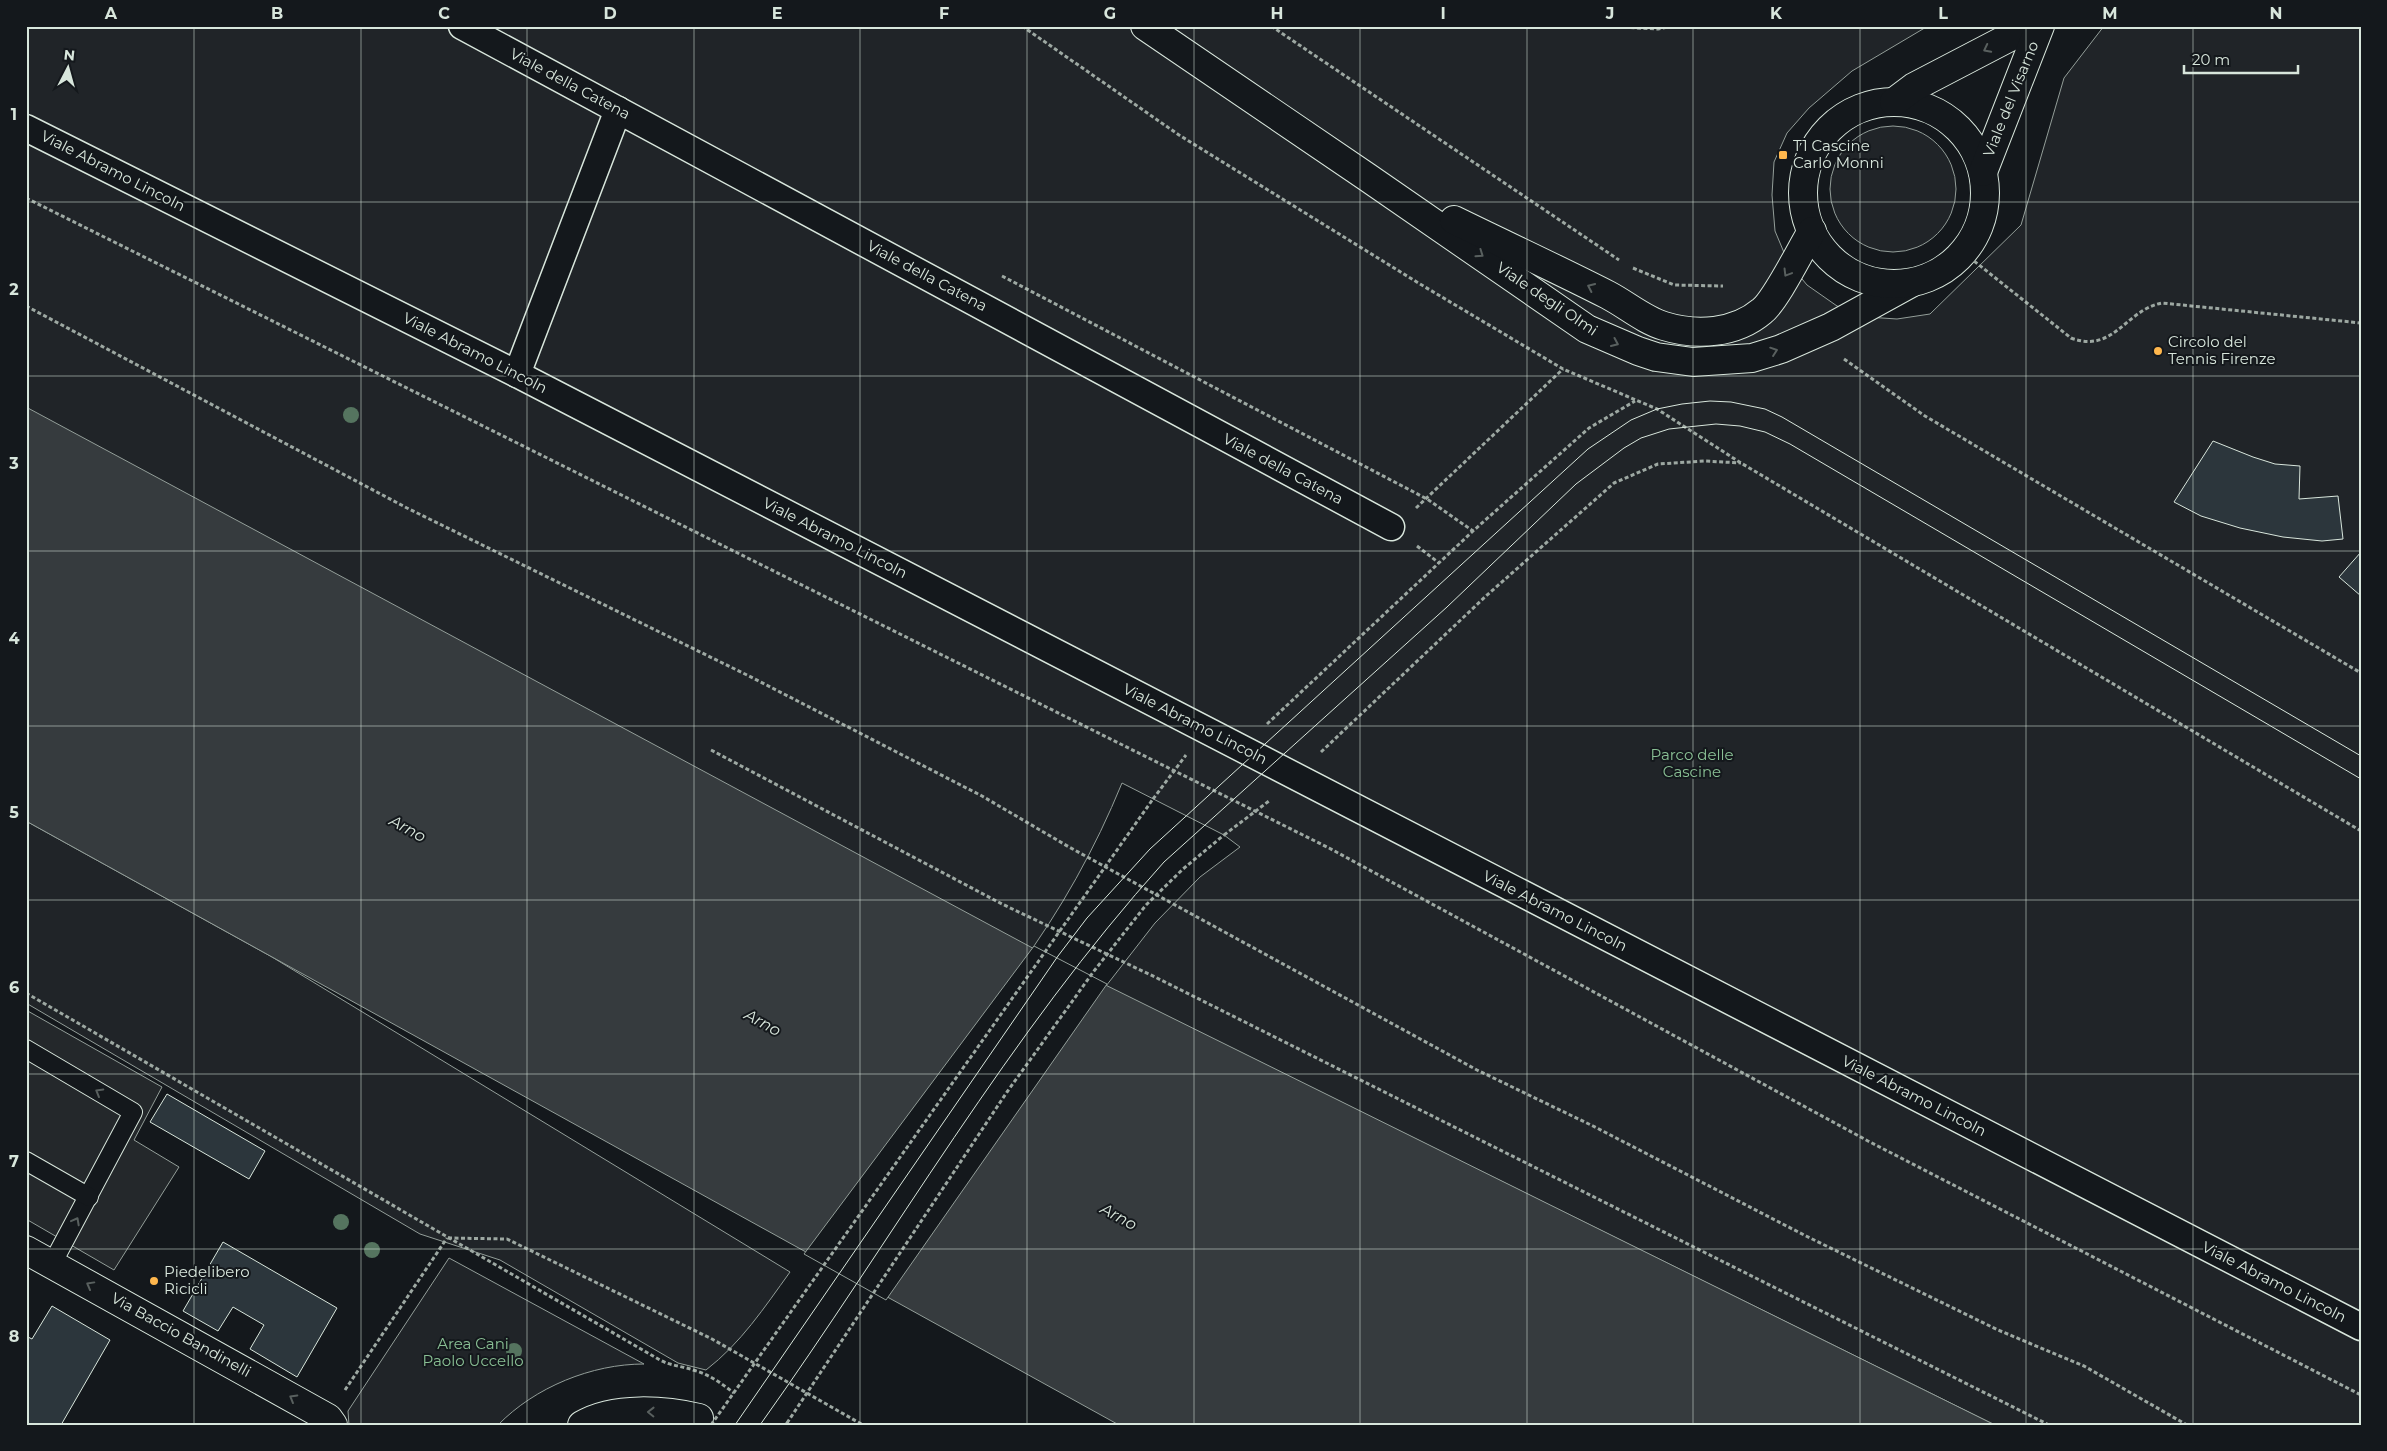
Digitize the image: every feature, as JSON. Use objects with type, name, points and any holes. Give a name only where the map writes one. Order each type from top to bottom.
[{"type":"street","name":"Viale della Catena","points":[[462,26],[1391,527]]},
{"type":"street","name":"Viale degli Olmi","points":[[1145,26],[1368,176],[1587,330],[1619,345],[1656,357],[1693,362],[1752,358],[1770,353],[1831,326],[1911,283]]},
{"type":"street","name":"Viale del Visarno","points":[[1894,102],[1914,87],[2030,26]]},
{"type":"street","name":"Viale del Visarno","points":[[1983,172],[2040,26]]},
{"type":"street","points":[[1894,102],[1927,108],[1953,123],[1977,154],[1983,172],[1986,194],[1984,211],[1976,235],[1964,253],[1949,267],[1925,280],[1911,283],[1884,284],[1862,280],[1841,268],[1824,253],[1812,231],[1802,192],[1807,165],[1818,140],[1832,125],[1848,114],[1869,105],[1894,102]]},
{"type":"street","points":[[516,374],[618,110]]},
{"type":"street","name":"Viale Abramo Lincoln","points":[[26,128],[516,374],[2361,1327]]},
{"type":"street","name":"Viale degli Olmi","points":[[1368,176],[1608,295],[1645,318],[1663,326],[1685,331],[1715,331],[1734,327],[1763,310],[1812,231]]},
{"type":"street","name":"Via Baccio Bandinelli","points":[[26,1250],[330,1421]]},
{"type":"street","points":[[582,1425],[614,1414],[639,1411],[679,1413],[705,1421]]},
{"type":"lane","points":[[26,1049],[133,1112],[52,1264]]},
{"type":"lane","points":[[26,1161],[88,1197]]},
{"type":"path","points":[[1022,26],[1179,135],[1563,369],[1657,410],[1741,463],[2361,831]]},
{"type":"path","points":[[1271,26],[1626,265],[1674,285],[1723,286]]},
{"type":"path","points":[[1598,26],[1658,29],[1674,26]]},
{"type":"path","points":[[26,198],[1337,853],[1868,1141],[2361,1395]]},
{"type":"path","points":[[1964,253],[2071,338],[2083,342],[2098,341],[2111,336],[2138,312],[2149,305],[2162,303],[2361,323]]},
{"type":"path","points":[[26,306],[407,508],[749,676],[982,796],[1078,852],[1477,1070],[1593,1126],[1806,1236],[1989,1326],[2084,1366],[2187,1425]]},
{"type":"path","points":[[1841,357],[1925,416],[2361,673]]},
{"type":"path","points":[[1391,527],[1427,499],[1563,369]]},
{"type":"path","points":[[1240,748],[1473,531],[1589,428],[1636,400]]},
{"type":"path","points":[[787,1424],[1007,1092],[1094,971],[1146,905],[1184,869],[1224,835],[1256,812],[1296,777],[1486,596],[1614,483],[1658,464],[1705,461],[1741,463]]},
{"type":"path","points":[[1427,499],[1473,531]]},
{"type":"path","points":[[711,750],[1002,904],[1164,982],[2049,1425]]},
{"type":"path","points":[[705,1421],[734,1393],[1153,799],[1174,772]]},
{"type":"path","points":[[26,993],[660,1360],[671,1366],[695,1370],[717,1381],[734,1393]]},
{"type":"path","points":[[330,1421],[447,1238]]},
{"type":"path","points":[[447,1238],[507,1240],[712,1339],[863,1425]]},
{"type":"green space","name":"Parco delle Cascine","points":[[26,26],[1928,26],[1852,71],[1809,108],[1787,133],[1774,162],[1772,195],[1775,231],[1788,262],[1807,285],[1837,306],[1867,317],[1897,319],[1930,314],[2021,225],[2064,78],[2104,26],[2361,26],[2361,1425],[1995,1425],[1106,986],[1155,923],[1200,877],[1240,847],[1224,835],[1122,783],[1089,855],[1063,901],[1019,967],[26,416]]},
{"type":"green space","points":[[1893,126],[1917,131],[1937,145],[1951,165],[1956,189],[1951,213],[1937,233],[1917,247],[1893,252],[1869,247],[1849,233],[1835,213],[1830,189],[1835,165],[1849,145],[1869,131]]},
{"type":"green space","points":[[26,821],[272,957],[790,1272],[741,1337],[719,1360],[706,1370],[678,1363],[500,1260],[420,1234],[26,1003]]},
{"type":"green space","name":"Area Cani Paolo Uccello","points":[[449,1258],[644,1364],[604,1368],[565,1380],[529,1399],[498,1425],[349,1425],[348,1411]]},
{"type":"shaded area","points":[[26,1010],[162,1087],[134,1140],[179,1167],[114,1270],[26,1219]]},
{"type":"water","name":"Arno","points":[[26,407],[1053,959],[1995,1425],[1119,1425],[26,821]]},
{"type":"pier","points":[[1034,946],[1107,984],[886,1300],[804,1254]]},
{"type":"building","points":[[2213,441],[2275,464],[2300,466],[2299,499],[2338,496],[2343,539],[2322,541],[2283,537],[2240,528],[2201,516],[2174,502]]},
{"type":"building","points":[[2361,552],[2361,596],[2339,577]]},
{"type":"building","points":[[167,1094],[265,1151],[249,1179],[150,1122]]},
{"type":"building","points":[[223,1242],[337,1308],[297,1377],[250,1349],[264,1325],[233,1307],[218,1331],[183,1311]]},
{"type":"building","points":[[52,1306],[110,1340],[61,1425],[26,1425],[26,1336],[32,1339]]},
{"type":"tram line","points":[[735,1425],[1058,956],[1087,918],[1150,849],[1588,449],[1631,420],[1657,409],[1710,401],[1731,402],[1765,409],[1782,417],[2361,756]]},
{"type":"tram line","points":[[760,1425],[1003,1066],[1054,996],[1164,862],[1447,607],[1576,484],[1624,448],[1641,438],[1669,429],[1716,424],[1740,426],[1765,432],[1790,444],[2361,779]]},
{"type":"place","name":"T1 Cascine Carlo Monni","points":[[1783,155]]},
{"type":"place","name":"Circolo del Tennis Firenze","points":[[2158,351]]},
{"type":"place","name":"Piedelibero Ricicli","points":[[154,1281]]}]
